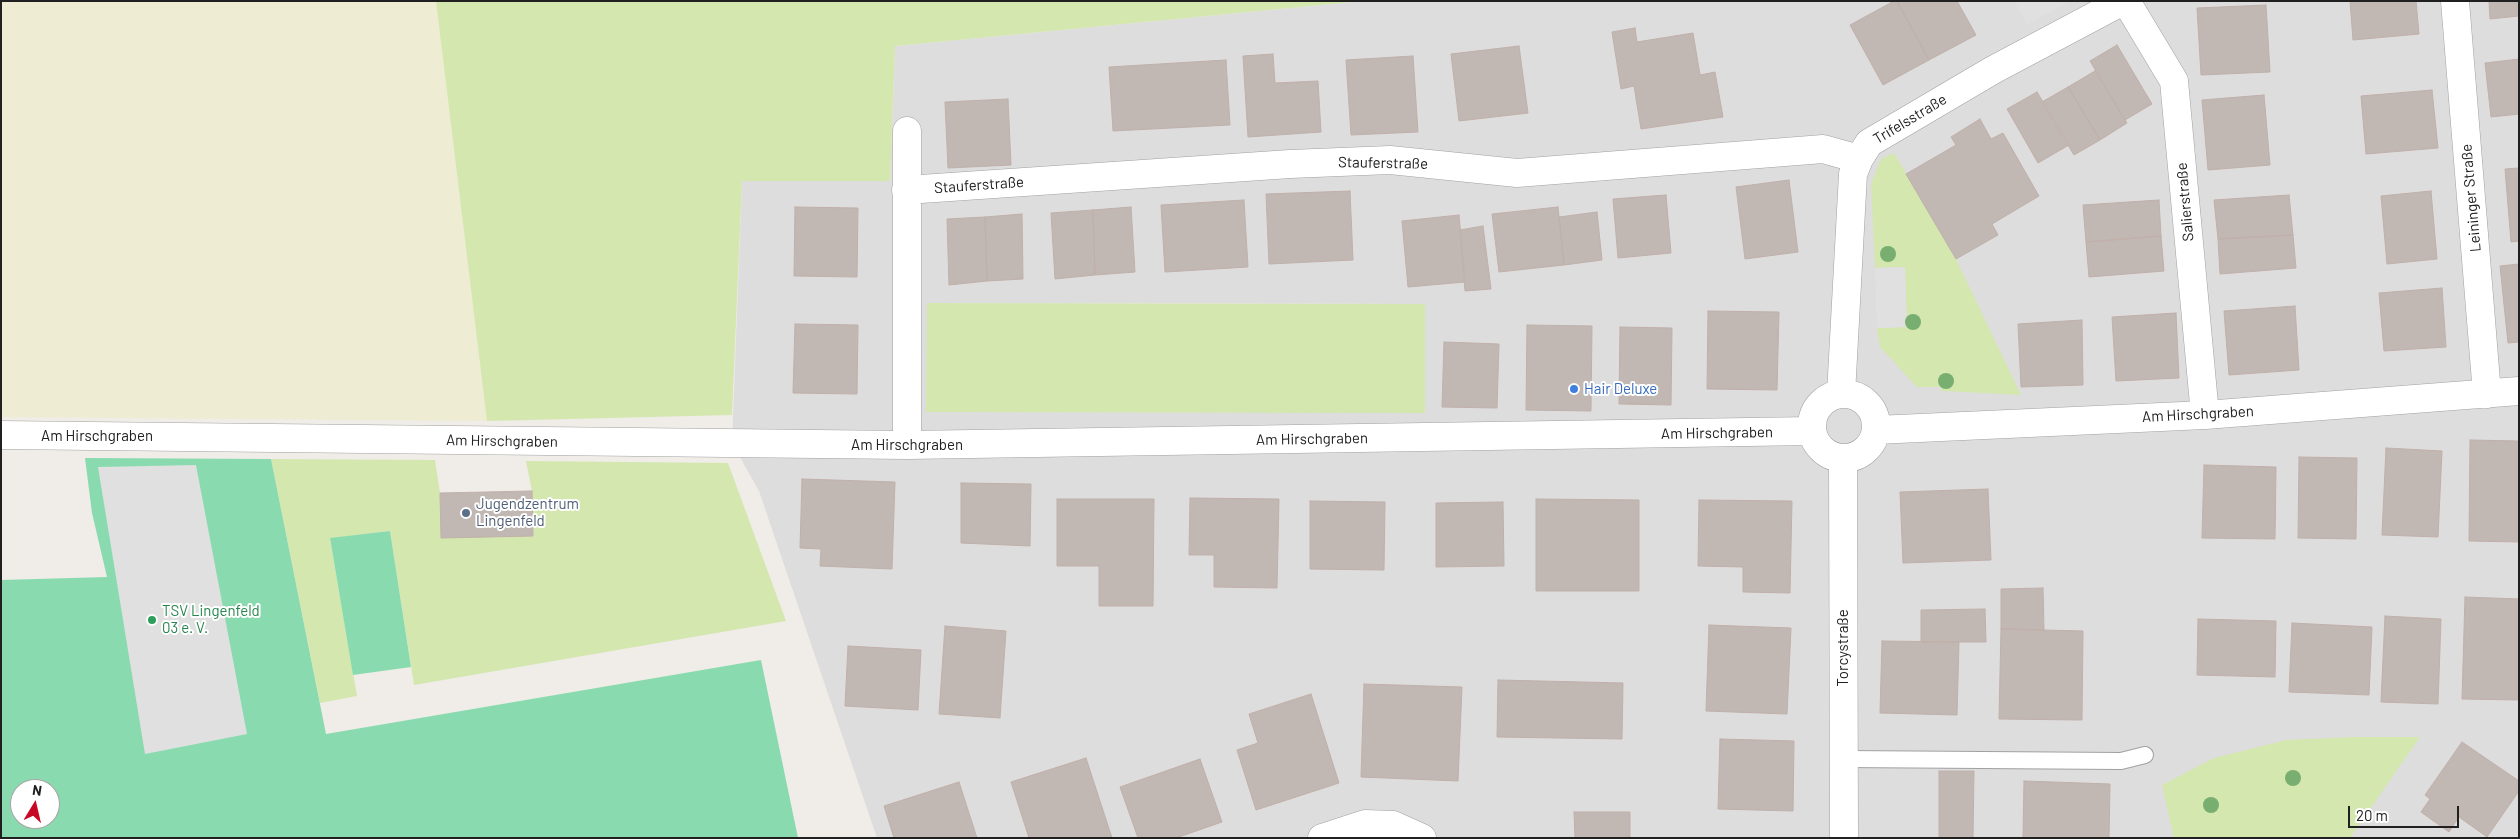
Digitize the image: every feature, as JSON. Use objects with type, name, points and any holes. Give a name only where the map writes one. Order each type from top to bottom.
[{"type":"street","name":"Trifelsstraße","points":[[1841,394],[1853,174],[1868,143],[1993,70],[2124,1]]},
{"type":"street","name":"Salierstraße","points":[[2124,1],[2174,81],[2205,415]]},
{"type":"street","name":"Leininger Straße","points":[[2455,1],[2487,394]]},
{"type":"street","points":[[907,446],[906,190],[908,131]]},
{"type":"street","name":"Stauferstraße","points":[[906,190],[1290,164],[1390,160],[1517,173],[1823,149],[1859,159]]},
{"type":"street","name":"Am Hirschgraben","points":[[1876,430],[2205,415],[2519,391]]},
{"type":"street","points":[[1841,394],[1860,398],[1867,404],[1873,412],[1876,430],[1868,448],[1852,458],[1843,459],[1826,453],[1820,448],[1812,431],[1812,421],[1819,406],[1831,397],[1841,394]]},
{"type":"street","name":"Am Hirschgraben","points":[[1,435],[907,446],[1812,431]]},
{"type":"street","name":"Torcystraße","points":[[1843,459],[1844,838]]},
{"type":"street","points":[[1322,838],[1365,824],[1393,825],[1422,838]]},
{"type":"lane","points":[[1844,760],[2121,761],[2145,755]]},
{"type":"shaded area","points":[[1,1],[436,1],[487,421],[1,417]]},
{"type":"shaded area","points":[[1363,1],[2519,1],[2519,838],[877,838],[759,491],[732,443],[742,181],[890,181],[895,46]],"holes":[[[927,303],[1424,304],[1425,413]]]},
{"type":"shaded area","points":[[2014,1],[2070,1],[2027,25]]},
{"type":"shaded area","points":[[1905,267],[1907,327],[1877,328],[1875,268]]},
{"type":"shaded area","points":[[196,465],[247,734],[145,754],[98,467]]},
{"type":"green space","points":[[436,1],[1363,1],[895,46],[890,181],[742,181],[732,415],[487,421]]},
{"type":"green space","points":[[1894,153],[1956,259],[2021,395],[1942,391],[1940,387],[1917,387],[1880,347],[1877,328],[1907,327],[1905,267],[1875,268],[1871,184],[1881,159]]},
{"type":"green space","points":[[927,303],[1425,304],[1425,413],[926,412]]},
{"type":"green space","name":"TSV Lingenfeld 03 e. V.","points":[[85,458],[271,459],[326,734],[761,660],[798,838],[1,838],[1,580],[107,577],[92,513]]},
{"type":"green space","points":[[271,459],[435,460],[440,493],[441,538],[532,491],[526,461],[728,463],[786,621],[414,685],[390,531],[330,539],[357,696],[320,703]]},
{"type":"green space","points":[[390,531],[411,667],[353,675],[330,538]]},
{"type":"green space","points":[[2420,737],[2350,838],[2174,838],[2162,785],[2214,758],[2286,740]]},
{"type":"building","points":[[1897,1],[1929,60],[1883,85],[1850,25]]},
{"type":"building","points":[[1897,1],[1957,1],[1976,35],[1929,60]]},
{"type":"building","points":[[2350,1],[2416,1],[2419,34],[2353,40]]},
{"type":"building","points":[[2489,1],[2519,1],[2519,16],[2490,19]]},
{"type":"building","points":[[2266,5],[2270,72],[2201,75],[2197,8]]},
{"type":"building","points":[[1635,28],[1637,42],[1693,33],[1700,75],[1715,72],[1723,117],[1641,129],[1634,86],[1621,89],[1612,32]]},
{"type":"building","points":[[2117,45],[2152,104],[2125,120],[2090,61]]},
{"type":"building","points":[[1519,46],[1528,113],[1459,121],[1451,54]]},
{"type":"building","points":[[1273,54],[1275,83],[1318,81],[1321,132],[1248,137],[1243,56]]},
{"type":"building","points":[[1413,56],[1418,132],[1351,135],[1346,60]]},
{"type":"building","points":[[2519,59],[2519,114],[2491,117],[2485,63]]},
{"type":"building","points":[[1226,60],[1230,125],[1113,131],[1109,67]]},
{"type":"building","points":[[2095,71],[2127,123],[2100,140],[2068,87]]},
{"type":"building","points":[[2068,87],[2100,140],[2074,155],[2042,102]]},
{"type":"building","points":[[2432,90],[2438,148],[2366,154],[2361,96]]},
{"type":"building","points":[[2037,92],[2069,145],[2038,163],[2007,109]]},
{"type":"building","points":[[2264,95],[2270,165],[2208,170],[2202,100]]},
{"type":"building","points":[[1008,99],[1011,165],[948,168],[945,102]]},
{"type":"building","points":[[1980,119],[1991,139],[2003,133],[2039,196],[1992,224],[1998,235],[1956,259],[1906,174],[1956,145],[1951,137]]},
{"type":"building","points":[[2519,168],[2519,241],[2511,242],[2505,169]]},
{"type":"building","points":[[1789,180],[1798,252],[1745,259],[1736,187]]},
{"type":"building","points":[[1350,191],[1353,260],[1269,264],[1266,194]]},
{"type":"building","points":[[2431,191],[2437,259],[2387,264],[2381,196]]},
{"type":"building","points":[[1666,195],[1671,253],[1618,258],[1613,199]]},
{"type":"building","points":[[2289,195],[2293,235],[2218,239],[2214,200]]},
{"type":"building","points":[[1244,200],[1248,267],[1165,272],[1161,205]]},
{"type":"building","points":[[2159,200],[2161,236],[2086,242],[2083,205]]},
{"type":"building","points":[[795,207],[858,208],[857,277],[794,276]]},
{"type":"building","points":[[1131,207],[1135,272],[1095,275],[1093,210]]},
{"type":"building","points":[[1558,207],[1564,265],[1499,272],[1492,214]]},
{"type":"building","points":[[1093,210],[1095,275],[1055,279],[1051,213]]},
{"type":"building","points":[[1597,212],[1602,260],[1564,265],[1559,217]]},
{"type":"building","points":[[1022,214],[1023,279],[987,281],[985,217]]},
{"type":"building","points":[[1459,215],[1465,282],[1408,287],[1402,221]]},
{"type":"building","points":[[985,217],[987,281],[949,285],[947,219]]},
{"type":"building","points":[[1483,226],[1491,289],[1465,291],[1460,230]]},
{"type":"building","points":[[2293,235],[2296,268],[2220,274],[2218,239]]},
{"type":"building","points":[[2161,236],[2164,271],[2089,277],[2086,242]]},
{"type":"building","points":[[2519,264],[2519,342],[2508,343],[2500,266]]},
{"type":"building","points":[[2442,288],[2446,347],[2384,351],[2379,293]]},
{"type":"building","points":[[2295,306],[2299,370],[2229,375],[2224,311]]},
{"type":"building","points":[[1708,311],[1779,312],[1777,390],[1707,389]]},
{"type":"building","points":[[2176,313],[2179,378],[2116,381],[2112,317]]},
{"type":"building","points":[[2082,320],[2083,385],[2021,387],[2018,324]]},
{"type":"building","points":[[795,324],[858,325],[857,394],[793,393]]},
{"type":"building","points":[[1527,325],[1592,326],[1591,411],[1526,410]]},
{"type":"building","points":[[1620,327],[1672,328],[1671,405],[1619,404]]},
{"type":"building","points":[[1444,342],[1499,344],[1497,408],[1442,407]]},
{"type":"building","points":[[2470,440],[2519,441],[2519,542],[2469,541]]},
{"type":"building","points":[[2386,448],[2442,451],[2438,537],[2382,535]]},
{"type":"building","points":[[2299,457],[2357,458],[2356,539],[2298,538]]},
{"type":"building","points":[[2204,465],[2276,467],[2275,539],[2202,538]]},
{"type":"building","points":[[802,479],[895,482],[892,569],[820,566],[821,549],[800,548]]},
{"type":"building","points":[[961,483],[1031,484],[1030,546],[961,543]]},
{"type":"building","points":[[1988,489],[1991,560],[1903,563],[1900,492]]},
{"type":"building","points":[[532,491],[533,536],[441,538],[440,493]]},
{"type":"building","points":[[1190,498],[1279,499],[1277,588],[1214,587],[1214,555],[1189,555]]},
{"type":"building","points":[[1057,499],[1154,499],[1153,606],[1099,606],[1099,566],[1057,566]]},
{"type":"building","points":[[1536,499],[1639,500],[1639,591],[1536,591]]},
{"type":"building","points":[[1699,500],[1792,501],[1790,593],[1743,592],[1743,567],[1698,566]]},
{"type":"building","points":[[1310,501],[1385,502],[1384,570],[1310,569]]},
{"type":"building","points":[[1503,502],[1504,566],[1436,567],[1436,503]]},
{"type":"building","points":[[2043,588],[2044,630],[2001,629],[2001,589]]},
{"type":"building","points":[[2465,597],[2519,599],[2519,700],[2462,699]]},
{"type":"building","points":[[1985,609],[1986,642],[1921,642],[1921,610]]},
{"type":"building","points":[[2385,616],[2441,619],[2438,704],[2381,702]]},
{"type":"building","points":[[2198,619],[2276,621],[2275,677],[2197,675]]},
{"type":"building","points":[[2292,623],[2372,627],[2369,695],[2289,692]]},
{"type":"building","points":[[1709,625],[1791,628],[1787,714],[1706,711]]},
{"type":"building","points":[[945,626],[1006,631],[1000,718],[939,714]]},
{"type":"building","points":[[2001,629],[2083,631],[2082,720],[1999,719]]},
{"type":"building","points":[[1882,641],[1959,642],[1957,715],[1880,713]]},
{"type":"building","points":[[848,646],[921,650],[918,710],[845,706]]},
{"type":"building","points":[[1498,680],[1623,683],[1622,739],[1497,737]]},
{"type":"building","points":[[1364,684],[1462,687],[1458,781],[1361,777]]},
{"type":"building","points":[[1311,694],[1339,783],[1256,810],[1237,750],[1258,743],[1249,714]]},
{"type":"building","points":[[1720,739],[1794,741],[1793,811],[1718,809]]},
{"type":"building","points":[[2462,742],[2519,781],[2519,791],[2487,837],[2459,817],[2449,832],[2421,812],[2430,799],[2425,795]]},
{"type":"building","points":[[1086,758],[1112,838],[1029,838],[1011,782]]},
{"type":"building","points":[[1200,759],[1222,822],[1176,838],[1138,838],[1120,787]]},
{"type":"building","points":[[1939,771],[1974,771],[1973,838],[1939,838]]},
{"type":"building","points":[[2024,781],[2110,784],[2109,838],[2023,838]]},
{"type":"building","points":[[959,782],[977,838],[894,838],[884,806]]},
{"type":"building","points":[[1574,812],[1630,812],[1630,838],[1575,838]]},
{"type":"place","name":"Hair Deluxe","points":[[1574,389]]},
{"type":"place","name":"Jugendzentrum Lingenfeld","points":[[466,513]]},
{"type":"place","name":"TSV Lingenfeld 03 e. V.","points":[[152,620]]}]
